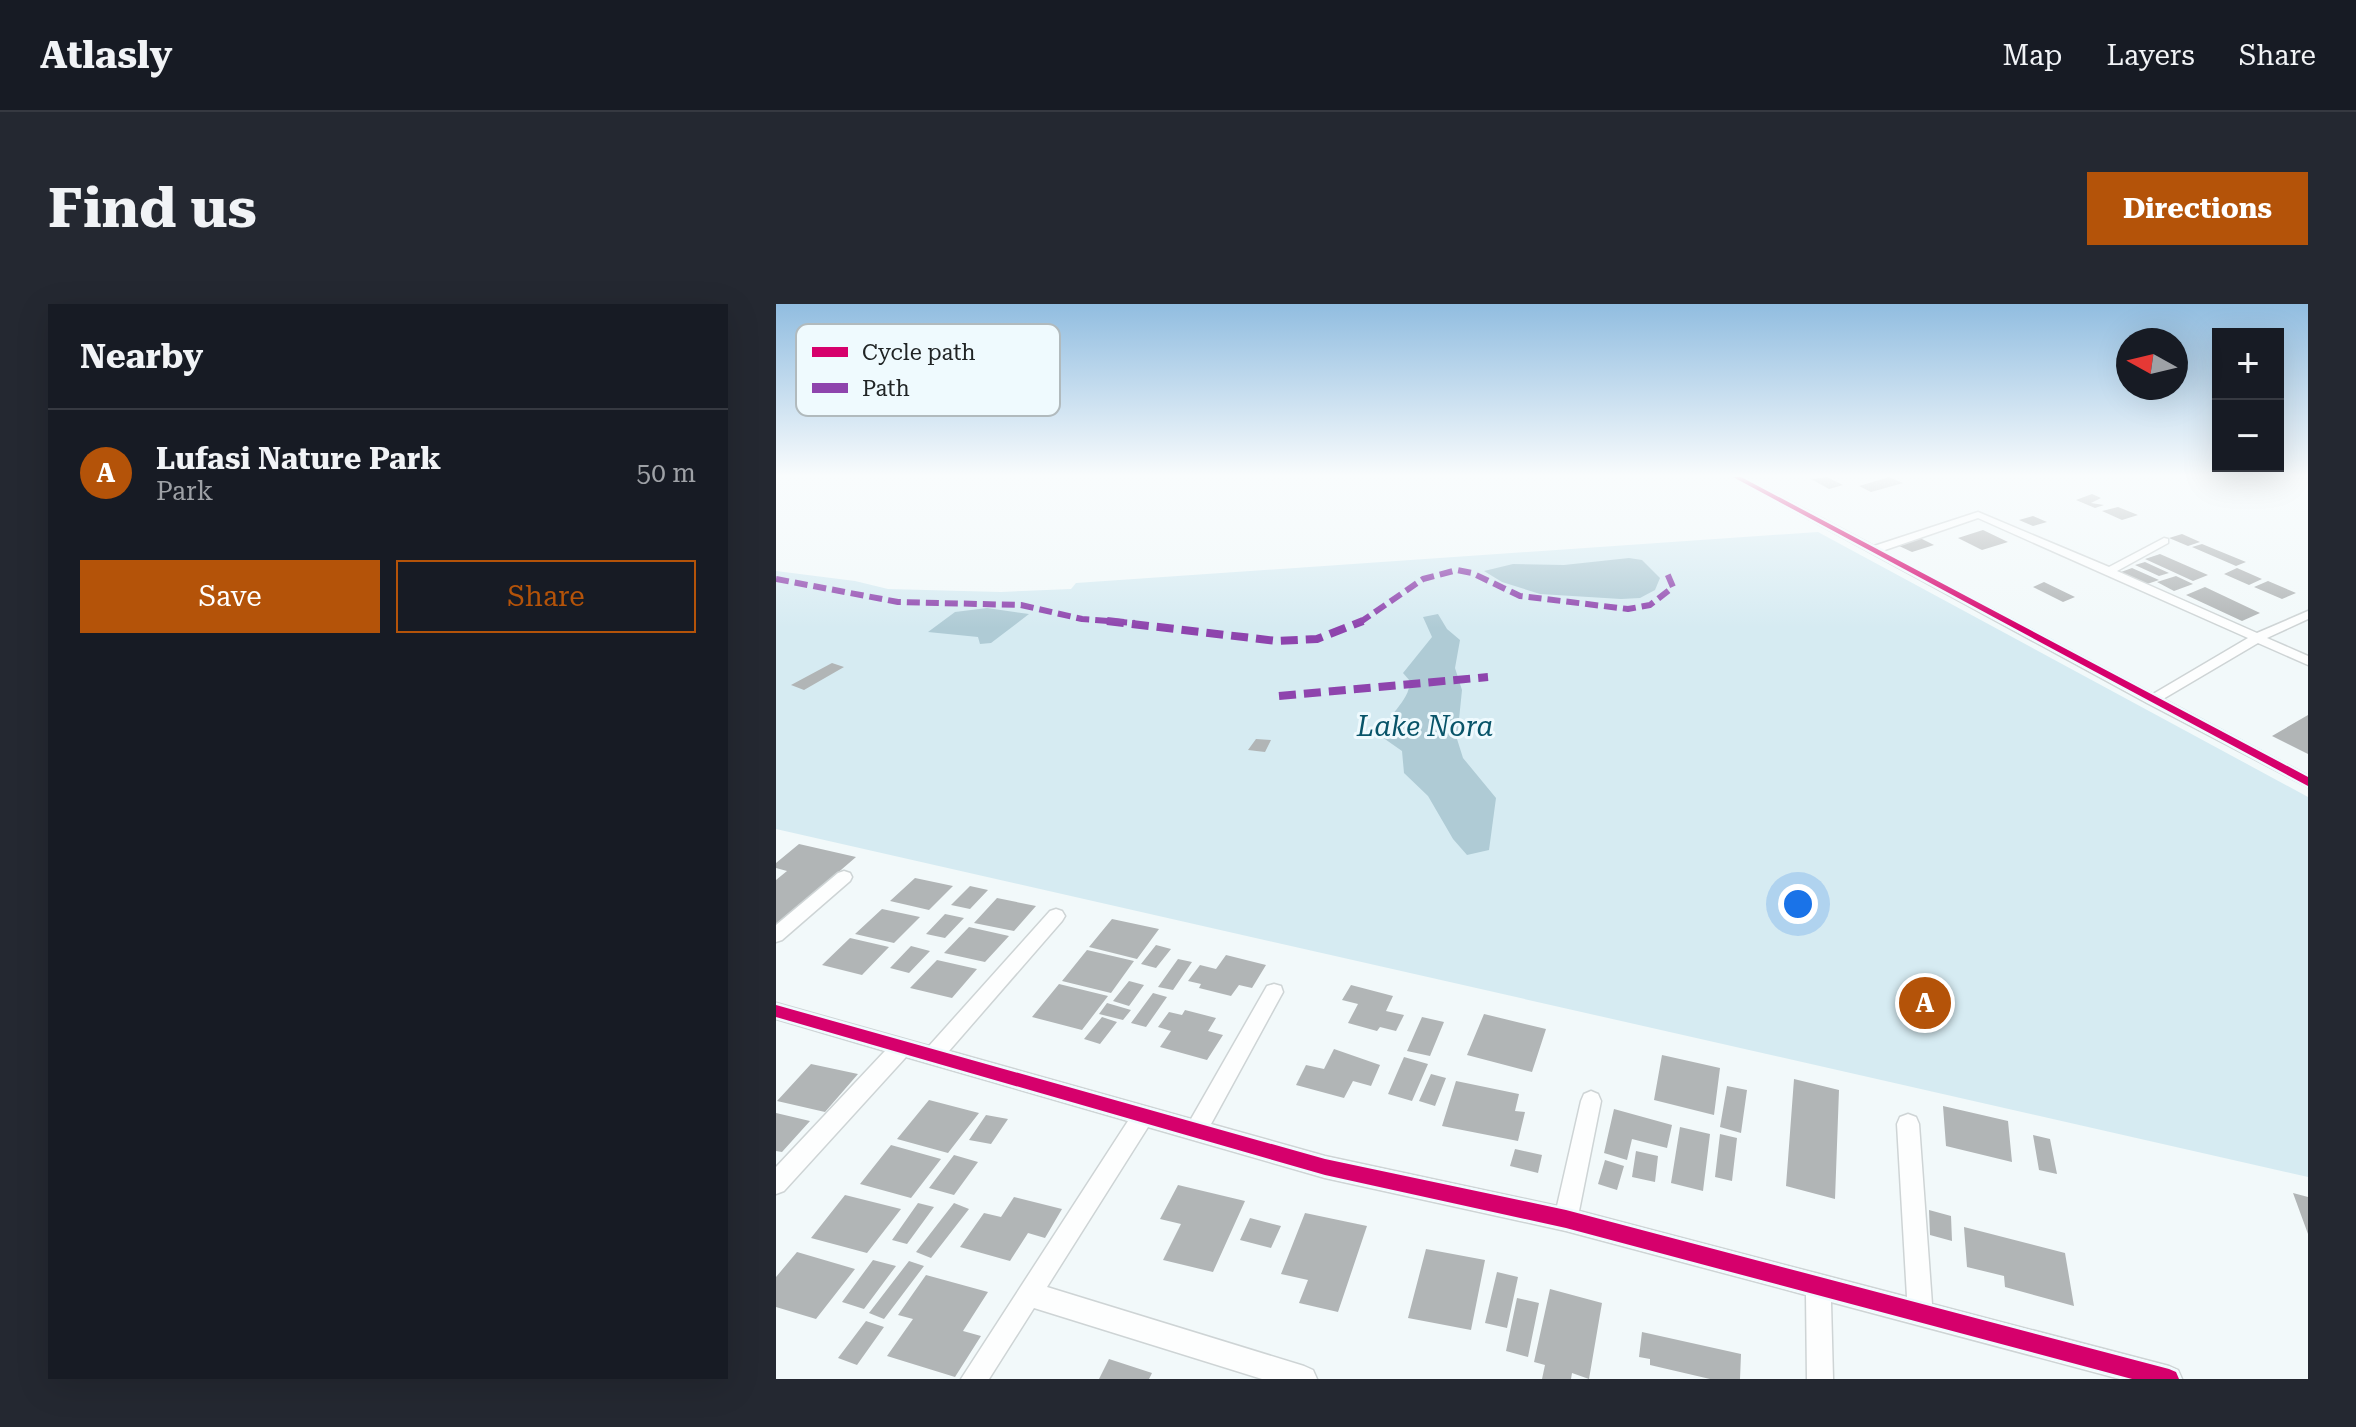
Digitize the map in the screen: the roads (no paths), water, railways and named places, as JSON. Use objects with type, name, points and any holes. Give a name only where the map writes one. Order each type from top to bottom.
[{"type":"street","points":[[1831,527],[2308,782]]},
{"type":"street","points":[[1874,550],[1942,527]]},
{"type":"street","points":[[2006,527],[2308,661]]},
{"type":"street","points":[[2109,571],[2164,541]]},
{"type":"street","points":[[2152,700],[2257,638],[2308,615]]},
{"type":"street","points":[[776,935],[844,877]]},
{"type":"street","points":[[932,1057],[1056,916]]},
{"type":"street","points":[[1196,1130],[1274,992]]},
{"type":"street","points":[[776,1011],[1325,1167],[1566,1219],[2169,1379]]},
{"type":"street","points":[[776,1183],[901,1048]]},
{"type":"street","points":[[1566,1219],[1591,1101]]},
{"type":"street","points":[[974,1379],[1144,1115]]},
{"type":"street","points":[[1908,1124],[1920,1312]]},
{"type":"street","points":[[1818,1285],[1820,1379]]},
{"type":"street","points":[[1029,1294],[1304,1379]]},
{"type":"water","points":[[1629,558],[1642,560],[1660,578],[1655,590],[1640,598],[1540,594],[1502,582],[1484,571],[1513,564],[1564,565]]},
{"type":"water","points":[[987,608],[1029,614],[991,643],[980,644],[978,637],[928,632],[955,612]]},
{"type":"water","name":"Lake Nora","points":[[1438,614],[1447,629],[1460,640],[1455,668],[1462,690],[1457,739],[1463,758],[1496,798],[1489,850],[1467,855],[1453,839],[1428,796],[1404,773],[1402,751],[1382,737],[1388,721],[1409,689],[1410,681],[1403,673],[1432,637],[1423,617]]},
{"type":"place","name":"Lufasi Nature Park","points":[[1925,1003]]}]
